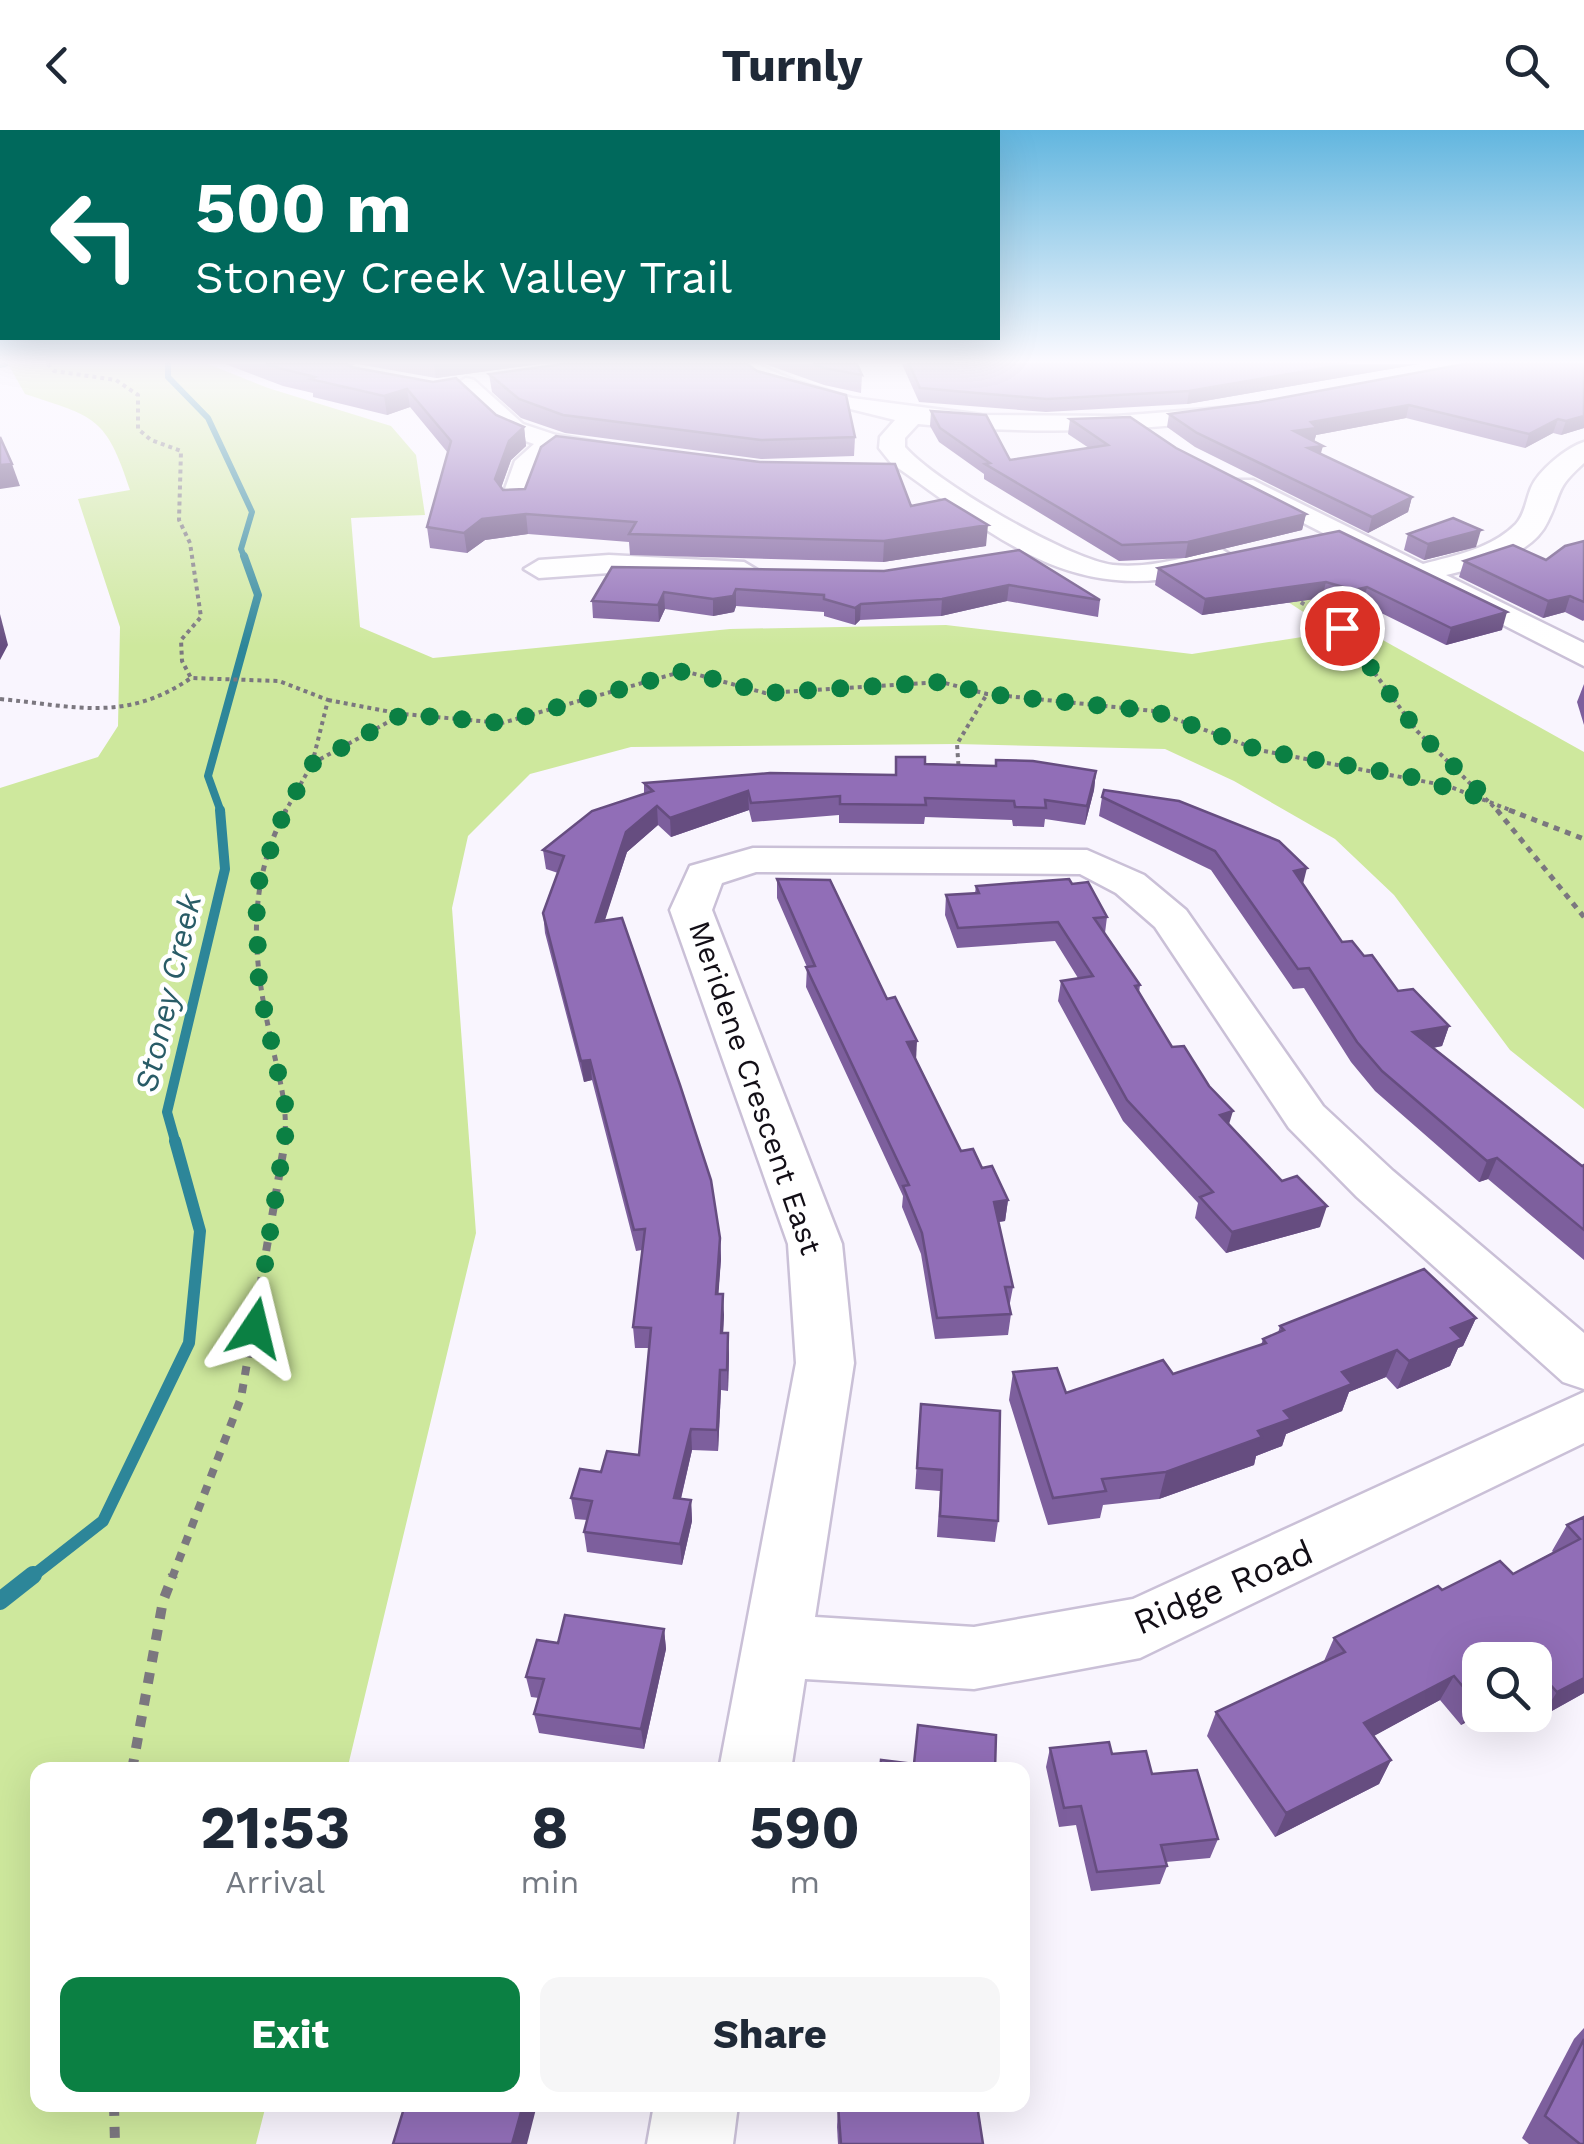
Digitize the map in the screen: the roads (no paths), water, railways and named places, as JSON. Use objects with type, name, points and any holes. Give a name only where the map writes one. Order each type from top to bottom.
[{"type":"street","points":[[515,500],[532,458]]},
{"type":"street","points":[[903,458],[1068,562],[1116,574],[1237,559]]},
{"type":"street","points":[[1416,574],[1490,554],[1515,540],[1534,522],[1546,483],[1575,458]]},
{"type":"street","points":[[880,468],[909,464]]},
{"type":"street","points":[[1218,473],[1584,656]]},
{"type":"street","points":[[1287,544],[1336,534]]},
{"type":"street","points":[[1004,556],[1042,549]]},
{"type":"street","points":[[538,569],[609,564],[778,573]]},
{"type":"street","name":"Meridene Crescent East","points":[[756,1762],[826,1363],[815,1244],[691,910],[704,875],[754,860],[1087,862],[1130,884],[1171,919],[1306,1117],[1375,1184],[1584,1366]]},
{"type":"street","name":"Ridge Road","points":[[776,1646],[974,1658],[1140,1628],[1584,1416]]},
{"type":"street","points":[[690,2144],[695,2112]]},
{"type":"waterway","name":"Stoney Creek","points":[[227,458],[252,512],[241,549],[245,559]]},
{"type":"waterway","name":"Stoney Creek","points":[[221,812],[208,776],[258,595],[244,556]]},
{"type":"waterway","name":"Stoney Creek","points":[[176,1144],[167,1112],[225,869],[220,810]]},
{"type":"waterway","name":"Stoney Creek","points":[[30,1578],[103,1521],[189,1343],[200,1231],[175,1141]]},
{"type":"waterway","name":"Stoney Creek","points":[[0,1601],[33,1575]]}]
